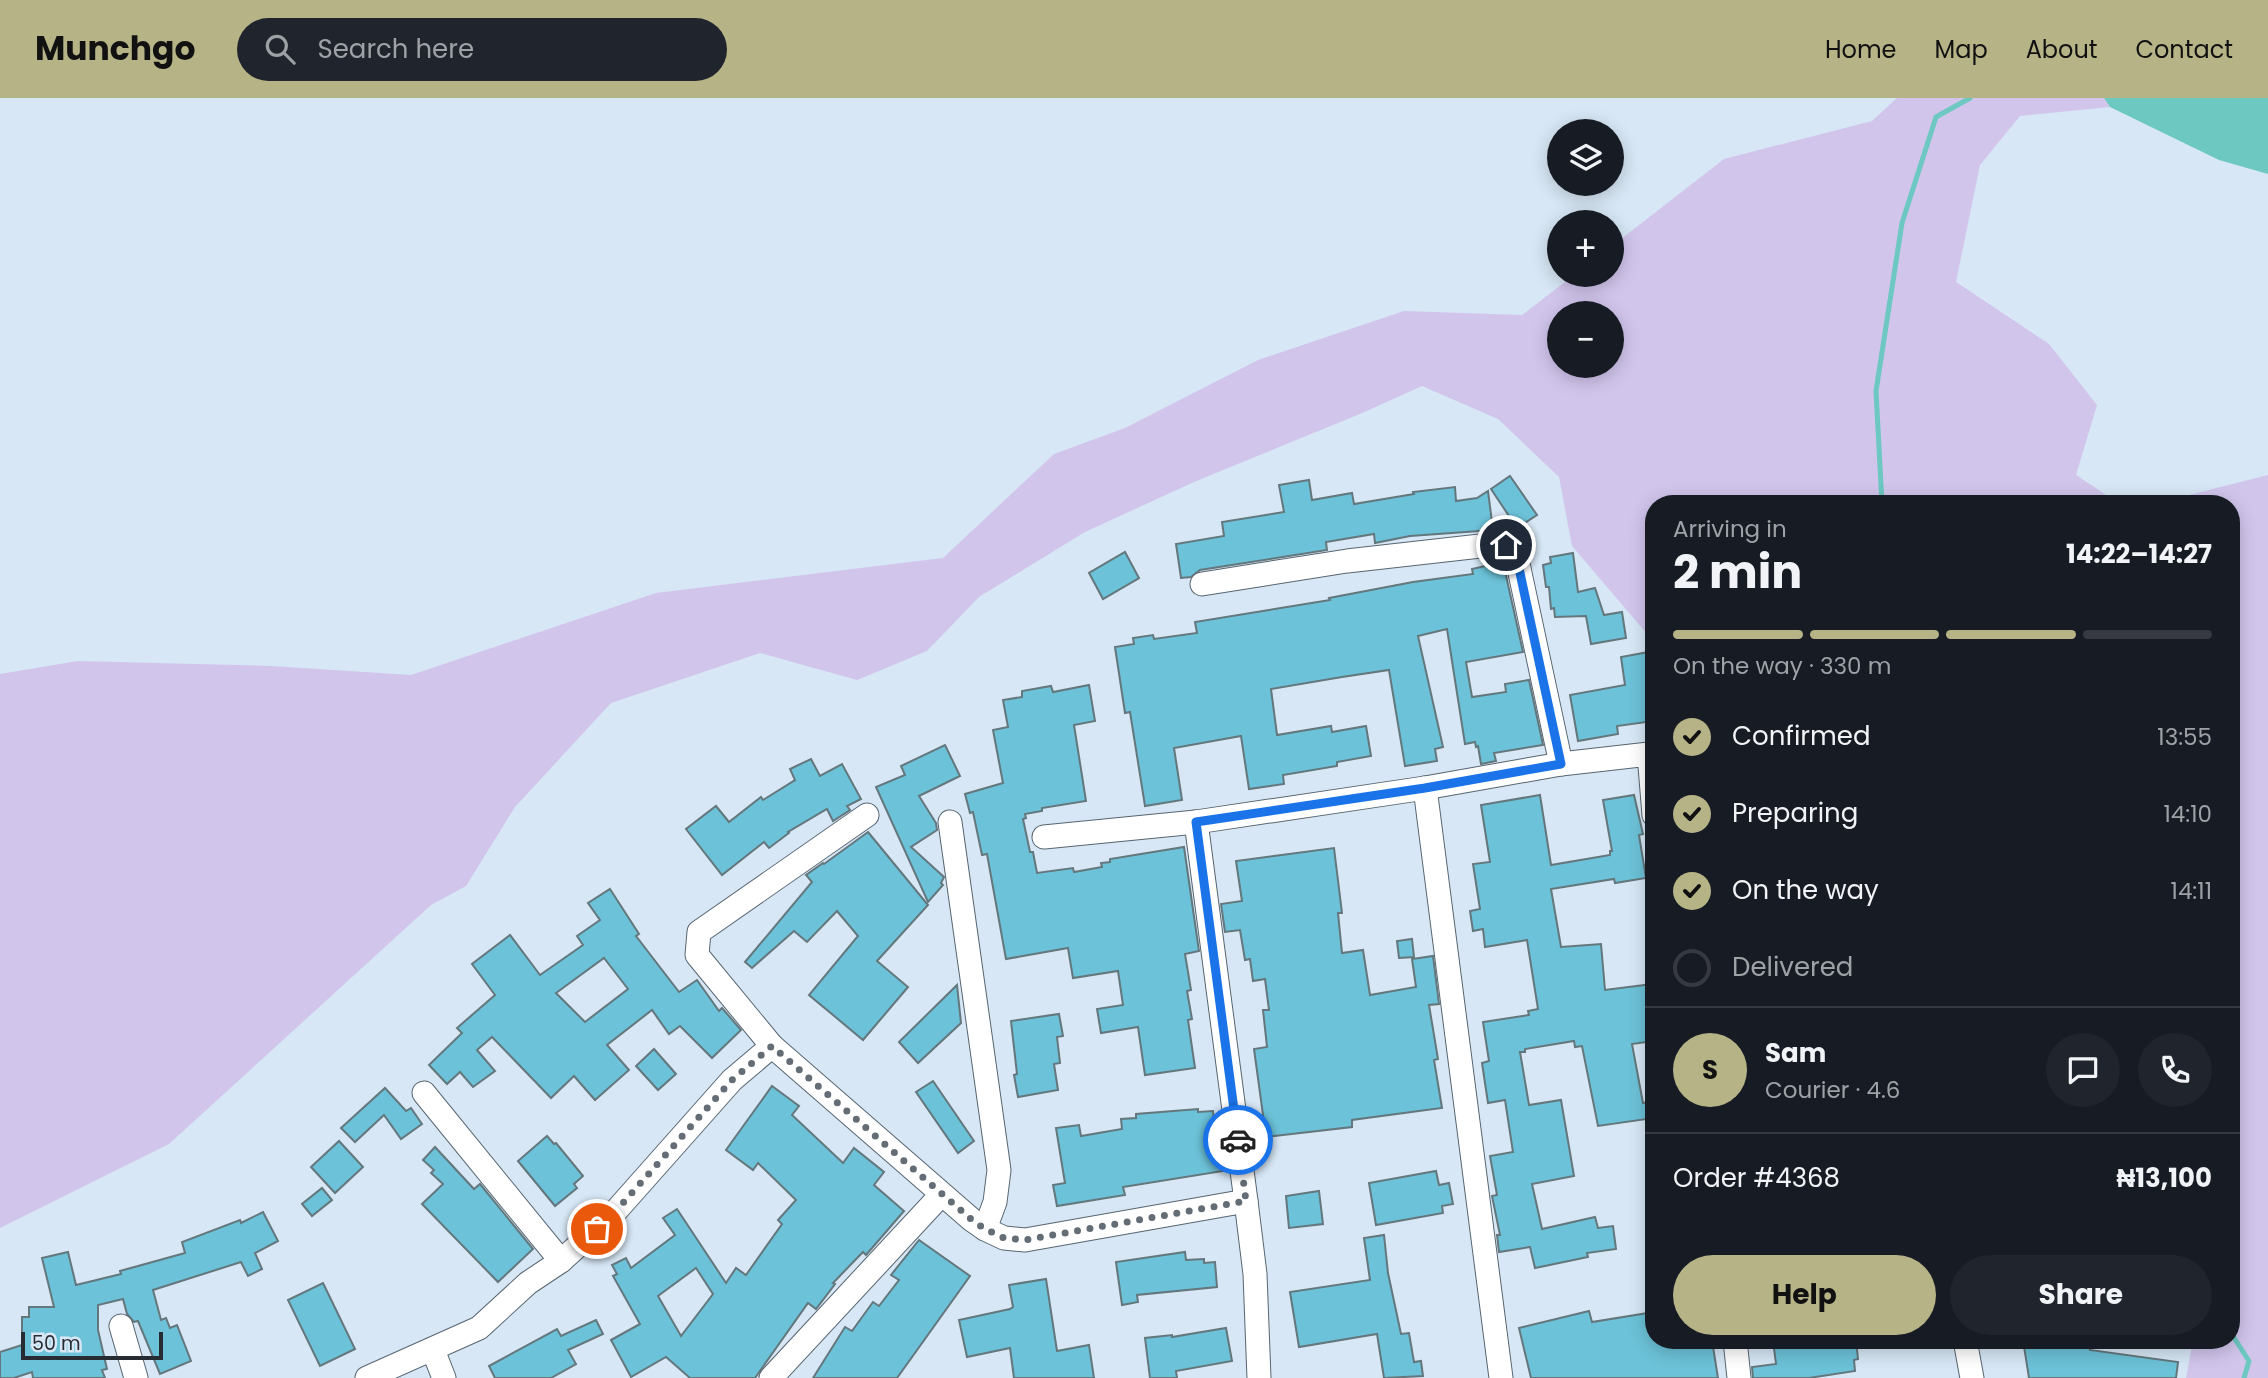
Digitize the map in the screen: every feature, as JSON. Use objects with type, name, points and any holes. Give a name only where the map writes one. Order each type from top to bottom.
[{"type":"street","points":[[1202,584],[1361,559],[1506,545],[1517,559],[1561,764]]},
{"type":"street","points":[[1044,837],[1196,822],[1425,788],[1561,764],[1645,755]]},
{"type":"street","points":[[1425,788],[1501,1378]]},
{"type":"street","points":[[867,815],[699,932],[697,955],[772,1046],[941,1195],[985,1229],[1004,1238],[1025,1240],[1246,1201]]},
{"type":"street","points":[[950,822],[999,1170],[995,1202],[985,1229]]},
{"type":"street","points":[[1196,822],[1255,1274],[1259,1378]]},
{"type":"street","points":[[367,1378],[479,1328],[528,1283],[561,1261],[614,1213],[732,1080],[772,1046]]},
{"type":"street","points":[[424,1093],[561,1261]]},
{"type":"street","points":[[771,1378],[941,1195]]},
{"type":"street","points":[[121,1326],[136,1378]]},
{"type":"street","points":[[1736,1349],[1739,1378]]},
{"type":"street","points":[[1967,1349],[1972,1378]]},
{"type":"street","points":[[433,1350],[444,1378]]},
{"type":"shaded area","points":[[1897,98],[2104,98],[2110,107],[2020,116],[1980,165],[1956,282],[2049,344],[2097,405],[2076,475],[2106,495],[1645,495],[1645,631],[1572,546],[1559,477],[1498,419],[1422,386],[1194,482],[1085,532],[979,597],[927,651],[857,680],[760,653],[611,703],[515,807],[466,886],[431,905],[169,1144],[0,1228],[0,674],[78,661],[271,666],[411,675],[656,593],[943,558],[1054,454],[1125,428],[1258,360],[1404,311],[1522,315],[1558,287],[1624,287],[1624,237],[1724,159],[1872,121]]},
{"type":"shaded area","points":[[2104,98],[2268,98],[2268,174],[2219,160],[2110,107]]},
{"type":"shaded area","points":[[2268,475],[2268,1378],[2186,1378],[2191,1349],[2240,1349],[2240,495],[2189,495]]},
{"type":"building","points":[[1510,476],[1537,515],[1517,528],[1491,489]]},
{"type":"building","points":[[1309,480],[1312,500],[1352,493],[1354,504],[1455,487],[1456,501],[1477,498],[1488,491],[1493,530],[1410,536],[1375,543],[1374,534],[1326,542],[1327,550],[1200,570],[1191,577],[1181,578],[1176,544],[1224,536],[1222,522],[1284,512],[1279,485]]},
{"type":"building","points":[[1125,552],[1139,578],[1103,599],[1089,573]]},
{"type":"building","points":[[1573,553],[1578,592],[1595,588],[1604,615],[1622,612],[1626,638],[1591,644],[1586,616],[1555,617],[1543,565],[1551,563],[1550,557]]},
{"type":"building","points":[[1503,562],[1523,652],[1466,662],[1472,697],[1506,692],[1505,684],[1529,680],[1543,745],[1494,753],[1496,761],[1481,764],[1475,742],[1465,744],[1447,629],[1418,636],[1443,747],[1435,749],[1437,761],[1405,766],[1389,670],[1342,677],[1271,689],[1277,735],[1331,726],[1332,732],[1366,726],[1371,756],[1337,762],[1337,766],[1283,775],[1284,784],[1249,789],[1241,736],[1174,748],[1182,800],[1145,806],[1130,712],[1125,713],[1115,647],[1134,644],[1133,638],[1153,635],[1154,639],[1197,633],[1195,622],[1330,600],[1329,598],[1413,582],[1473,574],[1472,569]]},
{"type":"building","points":[[1645,653],[1645,722],[1617,726],[1618,734],[1578,741],[1570,695],[1625,685],[1621,657]]},
{"type":"building","points":[[1089,685],[1095,721],[1074,725],[1086,801],[1042,808],[1042,811],[1025,814],[1026,818],[1023,819],[1030,852],[1033,852],[1037,873],[1073,868],[1074,872],[1102,867],[1101,863],[1110,862],[1110,859],[1184,847],[1199,951],[1185,954],[1191,990],[1187,991],[1192,1019],[1188,1020],[1195,1068],[1145,1075],[1138,1027],[1101,1033],[1097,1009],[1123,1005],[1118,971],[1073,978],[1068,948],[1006,959],[987,854],[982,855],[973,812],[970,813],[965,794],[1003,783],[993,730],[1008,727],[1003,700],[1022,697],[1022,691],[1051,686],[1053,692]]},
{"type":"building","points":[[945,745],[960,776],[919,796],[936,823],[937,830],[911,847],[944,877],[941,883],[943,885],[928,902],[876,787],[905,775],[901,766]]},
{"type":"building","points":[[811,759],[820,776],[842,764],[861,799],[847,806],[850,810],[833,821],[827,809],[788,832],[769,848],[764,842],[722,875],[686,829],[716,806],[729,822],[761,797],[763,800],[795,780],[790,769]]},
{"type":"building","points":[[1540,795],[1551,865],[1610,855],[1612,851],[1603,800],[1634,795],[1643,834],[1639,835],[1645,878],[1615,883],[1614,879],[1551,889],[1561,947],[1601,944],[1605,990],[1645,985],[1645,1042],[1632,1044],[1645,1103],[1645,1119],[1598,1126],[1582,1046],[1575,1047],[1574,1041],[1520,1052],[1529,1105],[1561,1100],[1574,1176],[1532,1184],[1542,1229],[1595,1217],[1598,1228],[1613,1226],[1616,1249],[1587,1253],[1588,1257],[1535,1268],[1530,1247],[1499,1252],[1497,1235],[1500,1235],[1492,1196],[1497,1195],[1490,1156],[1513,1152],[1505,1100],[1488,1103],[1482,1063],[1489,1061],[1483,1022],[1529,1015],[1528,1011],[1538,1009],[1527,940],[1485,947],[1483,929],[1473,931],[1470,911],[1480,909],[1473,864],[1490,862],[1481,805]]},
{"type":"building","points":[[868,832],[928,905],[877,961],[908,987],[863,1040],[809,995],[858,936],[837,911],[807,942],[794,931],[752,968],[745,962],[812,882],[806,875]]},
{"type":"building","points":[[1334,848],[1342,913],[1338,913],[1342,953],[1363,950],[1370,995],[1416,987],[1412,959],[1433,956],[1439,1004],[1429,1005],[1438,1059],[1434,1060],[1442,1108],[1352,1120],[1352,1127],[1266,1137],[1254,1049],[1267,1047],[1263,1010],[1269,1010],[1265,979],[1253,981],[1250,959],[1245,960],[1240,930],[1225,932],[1221,904],[1242,901],[1236,861]]},
{"type":"building","points":[[610,889],[639,934],[636,936],[679,992],[697,980],[719,1011],[722,1008],[741,1030],[712,1058],[680,1026],[669,1034],[652,1010],[607,1045],[629,1070],[595,1100],[574,1076],[551,1098],[492,1037],[477,1050],[495,1071],[473,1087],[460,1072],[447,1084],[429,1065],[462,1033],[457,1028],[495,995],[472,964],[510,935],[540,975],[583,945],[577,936],[600,920],[588,903]],"holes":[[[604,958],[628,989],[585,1022],[556,993]]]},
{"type":"building","points":[[1412,939],[1414,957],[1399,958],[1397,941]]},
{"type":"building","points":[[957,985],[961,1023],[918,1063],[899,1042]]},
{"type":"building","points":[[1059,1014],[1063,1036],[1057,1037],[1060,1063],[1054,1064],[1058,1090],[1018,1097],[1011,1021]]},
{"type":"building","points":[[654,1049],[676,1074],[658,1090],[636,1066]]},
{"type":"building","points":[[933,1081],[974,1141],[958,1153],[916,1092]]},
{"type":"building","points":[[772,1086],[799,1106],[792,1115],[843,1163],[854,1148],[884,1172],[874,1185],[904,1211],[866,1255],[863,1252],[833,1283],[835,1284],[816,1309],[808,1303],[755,1378],[690,1378],[666,1357],[631,1377],[611,1340],[640,1324],[613,1276],[617,1274],[612,1265],[626,1258],[631,1268],[675,1235],[663,1218],[677,1209],[726,1283],[736,1268],[746,1275],[782,1224],[778,1220],[796,1200],[758,1163],[753,1170],[726,1150]],"holes":[[[696,1268],[713,1294],[681,1336],[658,1296]]]},
{"type":"building","points":[[385,1088],[406,1111],[411,1108],[422,1124],[401,1139],[384,1115],[355,1142],[341,1128]]},
{"type":"building","points":[[1198,1109],[1198,1112],[1213,1111],[1217,1153],[1220,1152],[1223,1171],[1123,1187],[1125,1195],[1057,1206],[1053,1185],[1065,1183],[1056,1128],[1079,1125],[1081,1136],[1122,1129],[1121,1119],[1136,1118],[1136,1114]]},
{"type":"building","points":[[547,1136],[583,1176],[574,1184],[577,1188],[555,1206],[518,1161]]},
{"type":"building","points":[[339,1141],[363,1167],[335,1193],[311,1167]]},
{"type":"building","points":[[435,1147],[474,1189],[480,1184],[533,1249],[498,1282],[422,1204],[443,1184],[431,1173],[434,1170],[423,1160]]},
{"type":"building","points":[[1436,1171],[1439,1185],[1449,1183],[1453,1204],[1442,1206],[1443,1213],[1376,1225],[1369,1183]]},
{"type":"building","points":[[322,1188],[332,1200],[312,1216],[302,1204]]},
{"type":"building","points":[[1319,1191],[1323,1224],[1289,1228],[1286,1196]]},
{"type":"building","points":[[263,1212],[278,1241],[255,1253],[262,1269],[248,1276],[241,1262],[153,1290],[161,1320],[166,1318],[170,1328],[177,1325],[191,1361],[160,1374],[138,1321],[134,1322],[127,1314],[123,1299],[98,1305],[98,1330],[107,1369],[102,1370],[105,1378],[33,1378],[32,1372],[14,1378],[0,1378],[0,1352],[22,1345],[22,1317],[29,1317],[29,1307],[54,1307],[42,1258],[68,1252],[76,1285],[121,1274],[120,1271],[185,1253],[182,1242],[240,1220],[241,1223]]},
{"type":"building","points":[[1384,1235],[1388,1273],[1401,1334],[1409,1333],[1414,1362],[1421,1361],[1423,1376],[1384,1378],[1377,1334],[1299,1347],[1290,1292],[1370,1280],[1364,1238]]},
{"type":"building","points":[[919,1240],[970,1276],[897,1378],[813,1378],[845,1327],[852,1331],[873,1302],[879,1306],[899,1280],[891,1275]]},
{"type":"building","points":[[1185,1252],[1186,1260],[1204,1259],[1204,1263],[1215,1262],[1217,1287],[1137,1295],[1138,1302],[1122,1305],[1116,1262]]},
{"type":"building","points":[[1046,1279],[1057,1351],[1089,1345],[1094,1378],[1014,1378],[1010,1348],[967,1357],[959,1320],[1010,1309],[1013,1307],[1009,1285]]},
{"type":"building","points":[[323,1283],[355,1349],[320,1366],[288,1300]]},
{"type":"building","points":[[1589,1311],[1592,1322],[1645,1313],[1645,1349],[1713,1349],[1718,1378],[1531,1378],[1519,1328]]},
{"type":"building","points":[[596,1320],[603,1334],[568,1350],[576,1364],[551,1378],[495,1378],[489,1366],[557,1329],[561,1336]]},
{"type":"building","points":[[1226,1328],[1232,1361],[1176,1371],[1177,1378],[1150,1378],[1145,1338],[1172,1337]]},
{"type":"building","points":[[1774,1349],[1857,1349],[1855,1371],[1809,1378],[1753,1378],[1752,1367],[1776,1364]]},
{"type":"building","points":[[2024,1349],[2090,1349],[2178,1362],[2176,1378],[2029,1378]]},
{"type":"waterway","points":[[1882,495],[1876,391],[1902,223],[1936,117],[1970,98]]},
{"type":"waterway","points":[[2240,1347],[2249,1361],[2244,1378]]},
{"type":"way so far","points":[[597,1229],[732,1080],[772,1046],[941,1195],[985,1229],[1004,1238],[1025,1240],[1246,1201],[1238,1140]]},
{"type":"route","points":[[1238,1140],[1196,822],[1425,788],[1561,764],[1517,559],[1506,545]]}]
